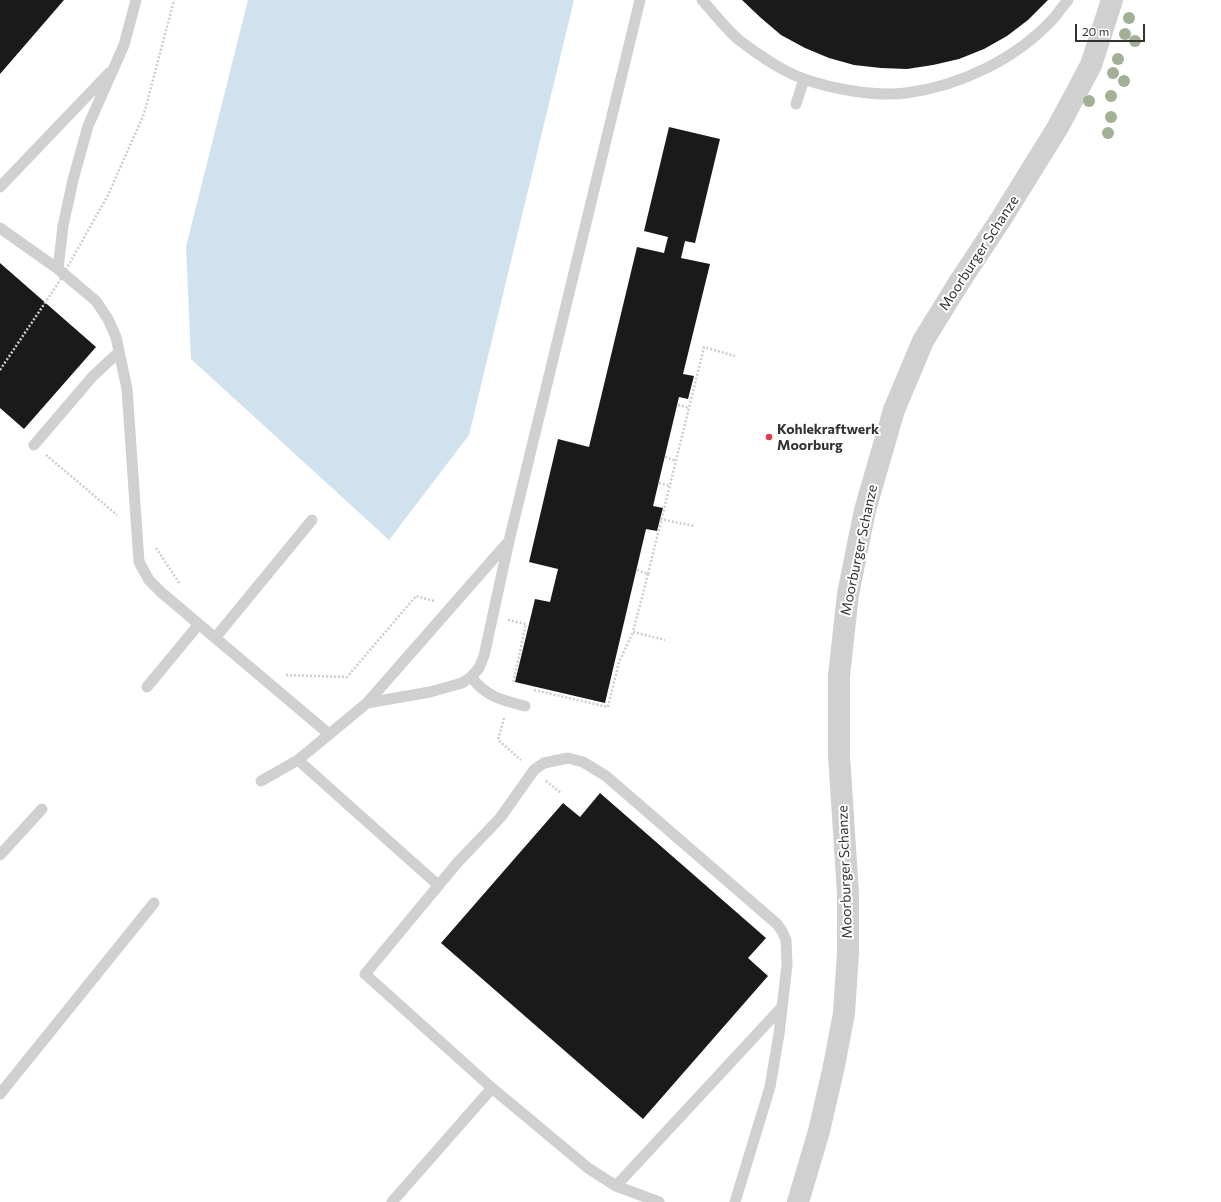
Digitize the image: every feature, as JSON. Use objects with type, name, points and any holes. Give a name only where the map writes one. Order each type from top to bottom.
[{"type":"street","name":"Moorburger Schanze","points":[[798,1202],[819,1131],[834,1066],[844,1013],[848,953],[848,894],[839,754],[839,676],[848,594],[865,510],[894,410],[923,341],[1058,127],[1091,65],[1112,0]]},
{"type":"lane","points":[[58,269],[63,226],[88,126],[124,45],[136,0]]},
{"type":"lane","points":[[367,703],[430,692],[462,683],[471,677],[479,668],[484,656],[509,540],[640,0]]},
{"type":"lane","points":[[702,0],[738,40],[771,62],[804,79],[833,87],[865,93],[905,93],[941,86],[974,74],[1002,60],[1030,40],[1052,19],[1068,0]]},
{"type":"lane","points":[[0,187],[114,66]]},
{"type":"lane","points":[[796,104],[804,79]]},
{"type":"lane","points":[[0,228],[58,269],[96,301],[108,319],[116,337],[127,389],[139,562],[149,580],[162,593],[329,734]]},
{"type":"lane","points":[[34,445],[93,376],[119,352]]},
{"type":"lane","points":[[215,638],[312,520]]},
{"type":"lane","points":[[261,781],[298,760],[367,703],[509,540]]},
{"type":"lane","points":[[147,686],[199,624]]},
{"type":"lane","points":[[471,677],[484,691],[507,702],[525,706]]},
{"type":"lane","points":[[659,1202],[616,1186],[588,1168],[492,1088],[365,974],[438,885],[500,818],[534,770],[544,764],[557,760],[568,758],[583,762],[606,776],[777,924],[786,940],[787,965],[779,1034],[770,1087],[736,1202]]},
{"type":"lane","points":[[298,760],[438,885]]},
{"type":"lane","points":[[0,855],[42,809]]},
{"type":"lane","points":[[0,1094],[154,903]]},
{"type":"lane","points":[[616,1186],[782,1007]]},
{"type":"lane","points":[[392,1202],[492,1088]]},
{"type":"path","points":[[0,370],[59,282],[108,195],[144,114],[174,0]]},
{"type":"path","points":[[528,689],[608,707],[619,662],[633,632],[704,347],[735,356]]},
{"type":"path","points":[[678,405],[689,408]]},
{"type":"path","points":[[34,445],[157,549],[181,585]]},
{"type":"path","points":[[665,457],[676,461]]},
{"type":"path","points":[[659,483],[670,486]]},
{"type":"path","points":[[661,520],[694,526]]},
{"type":"path","points":[[636,570],[648,574]]},
{"type":"path","points":[[281,674],[347,677],[416,596],[452,605]]},
{"type":"path","points":[[493,616],[526,624],[513,684],[498,740],[561,793]]},
{"type":"path","points":[[633,632],[665,640]]},
{"type":"path","points":[[513,684],[518,686]]},
{"type":"water","points":[[248,0],[574,0],[469,435],[389,540],[191,359],[186,247]]},
{"type":"building","points":[[0,0],[64,0],[0,74]]},
{"type":"building","points":[[742,0],[1048,0],[1028,20],[1007,36],[984,49],[959,59],[907,69],[854,65],[829,58],[805,48],[781,35]]},
{"type":"building","points":[[669,127],[720,139],[695,243],[685,241],[681,258],[710,264],[683,374],[694,376],[688,399],[679,397],[653,506],[663,508],[657,531],[646,529],[605,703],[515,682],[535,599],[550,602],[558,569],[529,562],[558,439],[589,447],[637,247],[664,253],[668,237],[644,231]]},
{"type":"building","points":[[0,263],[96,347],[24,429],[0,408]]},
{"type":"building","points":[[600,793],[766,938],[748,958],[768,976],[643,1119],[441,943],[563,803],[580,817]]},
{"type":"place","name":"Kohlekraftwerk Moorburg","points":[[769,437]]}]
